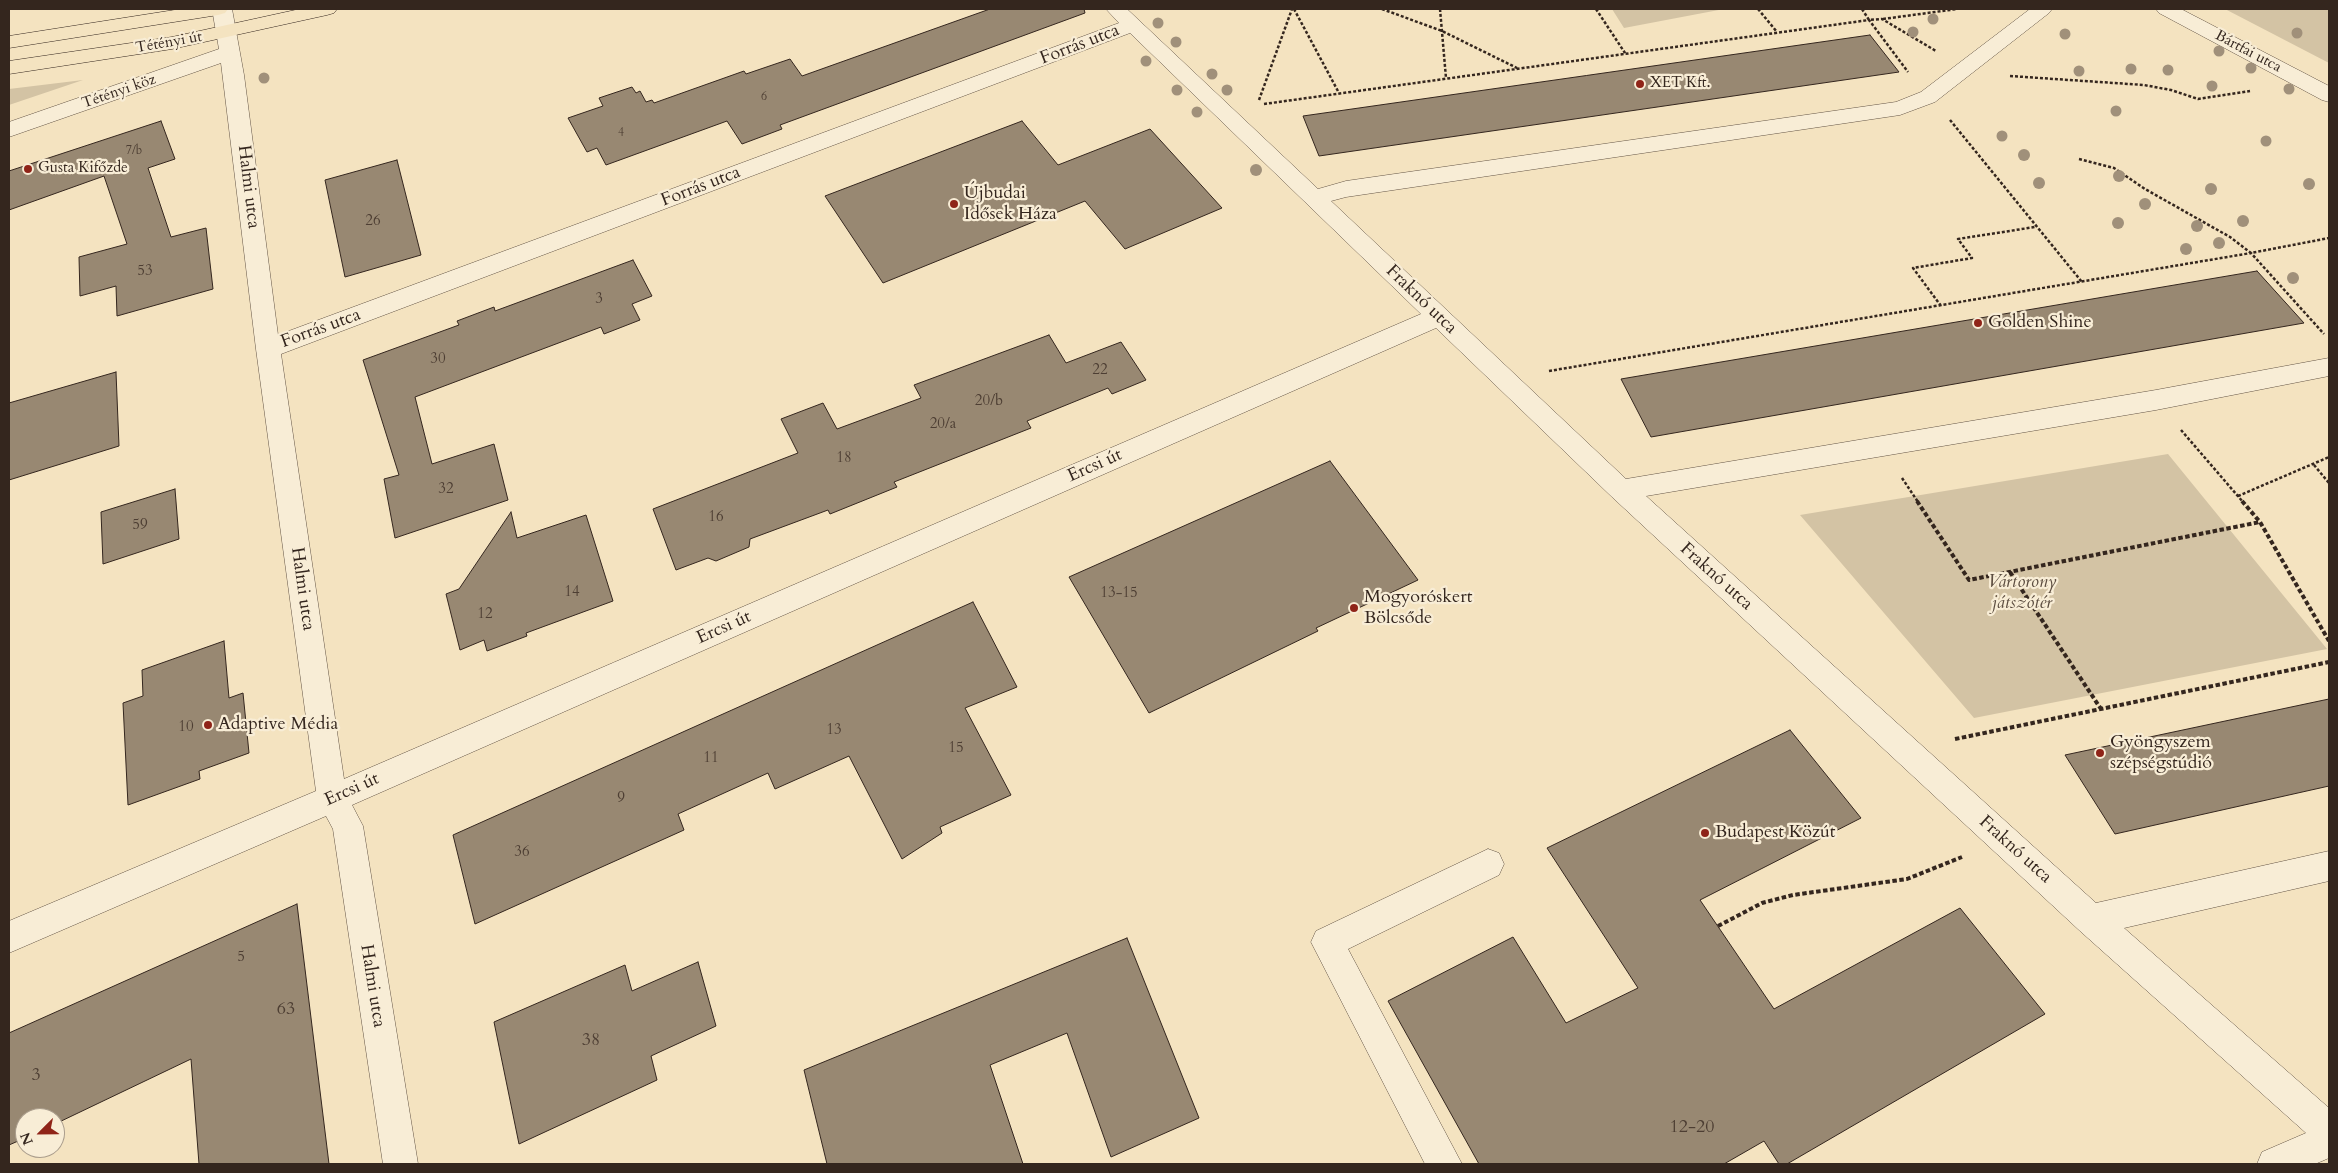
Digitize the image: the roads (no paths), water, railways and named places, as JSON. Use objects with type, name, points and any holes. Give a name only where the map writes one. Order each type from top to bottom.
[{"type":"main road","name":"Tétényi út","points":[[9,42],[218,9]]},
{"type":"main road","name":"Tétényi út","points":[[9,68],[126,51],[227,43],[327,9]]},
{"type":"street","name":"Halmi utca","points":[[222,9],[234,74],[268,349],[332,799],[348,826],[400,1164]]},
{"type":"street","points":[[1314,198],[1346,189],[1900,108],[1928,98],[2042,9]]},
{"type":"street","name":"Bártfai utca","points":[[2166,9],[2329,95]]},
{"type":"street","name":"Fraknó utca","points":[[1125,17],[1621,490],[2091,920],[2329,1131]]},
{"type":"street","name":"Forrás utca","points":[[268,349],[1125,17]]},
{"type":"street","name":"Tétényi köz","points":[[9,130],[227,43]]},
{"type":"street","name":"Ercsi út","points":[[9,937],[332,799],[1438,317]]},
{"type":"street","points":[[1621,490],[2156,400],[2329,367]]},
{"type":"street","points":[[1444,1164],[1327,942],[1488,864]]},
{"type":"street","points":[[2091,920],[2329,866]]},
{"type":"street","points":[[2274,1164],[2329,1141]]},
{"type":"place","name":"XET Kft.","points":[[1640,84]]},
{"type":"place","name":"Gusta Kifőzde","points":[[28,169]]},
{"type":"place","name":"Újbudai Idősek Háza","points":[[954,204]]},
{"type":"place","name":"Golden Shine","points":[[1978,323]]},
{"type":"place","name":"Mogyoróskert Bölcsőde","points":[[1354,608]]},
{"type":"place","name":"Adaptive Média","points":[[208,725]]},
{"type":"place","name":"Gyöngyszem szépségstúdió","points":[[2100,753]]},
{"type":"place","name":"Budapest Közút","points":[[1705,833]]},
{"type":"park label","name":"Vártorony játszótér","points":[[2022,593]]}]
